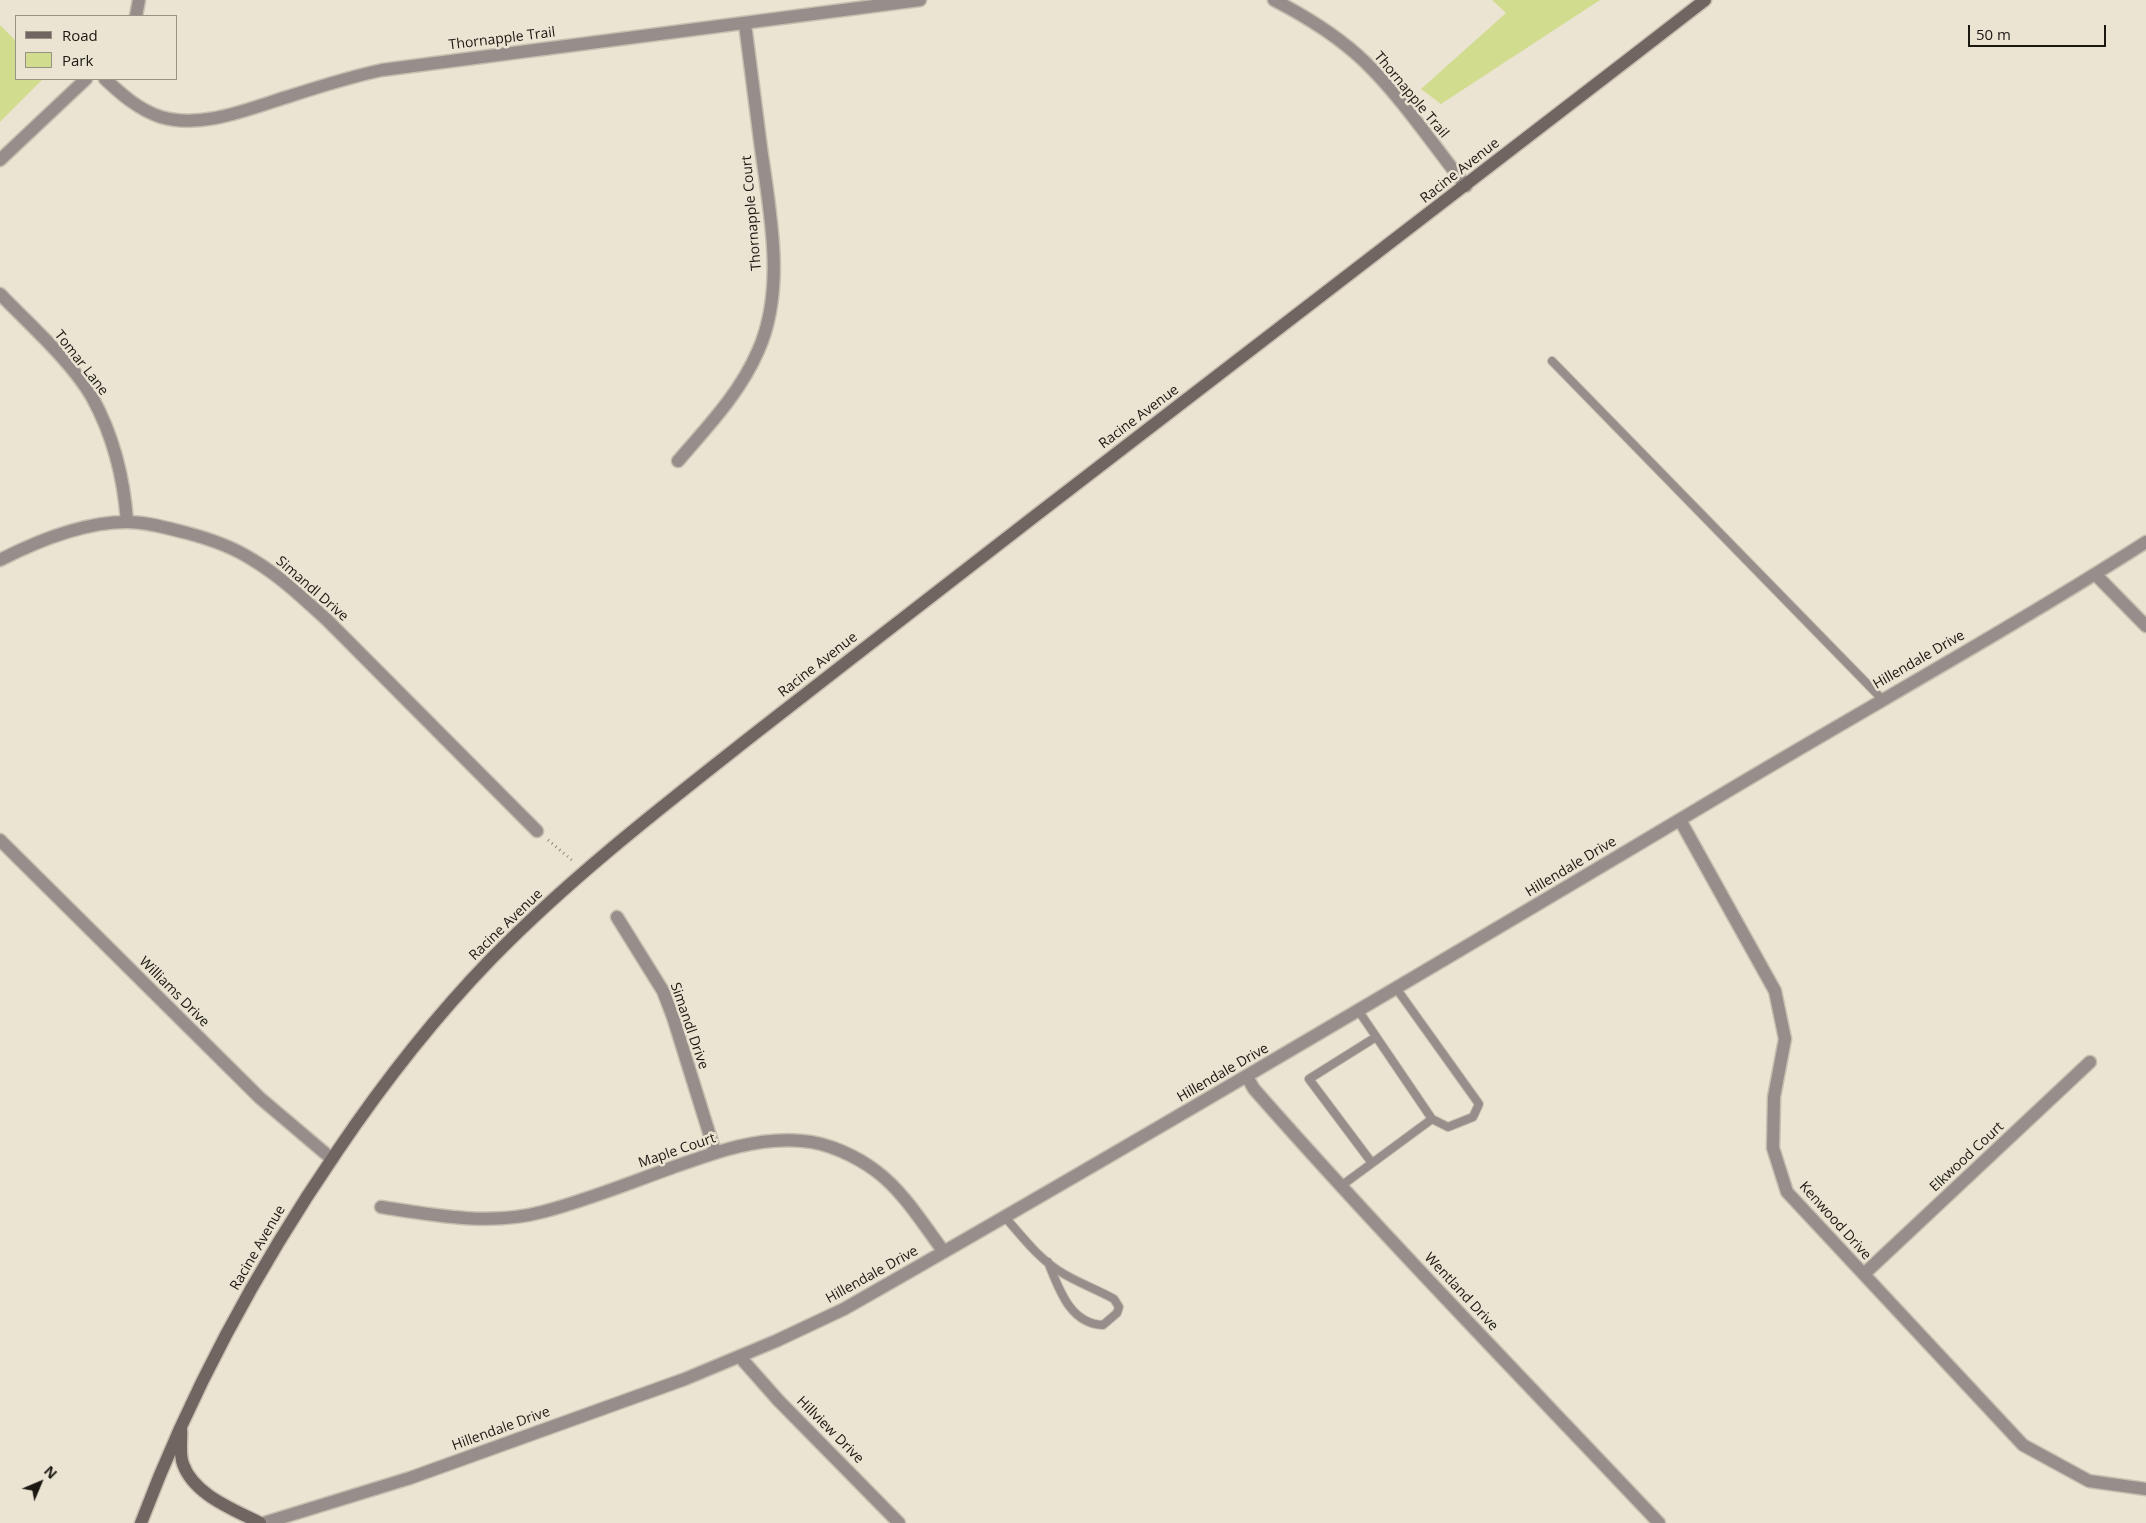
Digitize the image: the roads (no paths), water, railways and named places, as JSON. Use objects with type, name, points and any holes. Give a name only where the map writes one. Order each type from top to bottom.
[{"type":"main road","name":"Racine Avenue","points":[[141,1523],[181,1425],[225,1335],[266,1261],[301,1205],[390,1078],[457,996],[504,946],[586,871],[672,799],[913,610],[1466,186],[1705,0]]},
{"type":"main road","points":[[181,1425],[182,1462],[191,1479],[222,1504],[260,1523]]},
{"type":"street","points":[[136,15],[139,0]]},
{"type":"street","name":"Thornapple Trail","points":[[106,80],[138,107],[161,117],[187,121],[212,118],[382,70],[920,0]]},
{"type":"street","name":"Thornapple Trail","points":[[1274,0],[1319,24],[1365,61],[1404,106],[1466,186]]},
{"type":"street","name":"Thornapple Court","points":[[678,461],[718,415],[749,372],[766,330],[771,306],[773,272],[771,233],[744,24]]},
{"type":"street","points":[[0,160],[85,80]]},
{"type":"street","name":"Tomar Lane","points":[[0,294],[53,349],[91,396],[105,425],[119,466],[125,496],[127,522]]},
{"type":"street","name":"Simandl Drive","points":[[0,560],[29,545],[59,534],[100,525],[127,522],[161,526],[221,543],[253,559],[275,575],[327,620],[537,831]]},
{"type":"street","name":"Hillendale Drive","points":[[264,1523],[410,1478],[740,1357],[844,1308],[1247,1077],[1358,1010],[1460,952],[1882,699],[2096,574],[2146,542]]},
{"type":"street","points":[[2096,574],[2146,626]]},
{"type":"street","name":"Kenwood Drive","points":[[1680,820],[1776,991],[1785,1039],[1774,1097],[1773,1148],[1787,1192],[2023,1445],[2089,1481],[2146,1489]]},
{"type":"street","name":"Williams Drive","points":[[0,840],[260,1098],[332,1159]]},
{"type":"street","name":"Simandl Drive","points":[[618,917],[663,991],[673,1017],[715,1152]]},
{"type":"street","name":"Elkwood Court","points":[[1864,1274],[2090,1062]]},
{"type":"street","name":"Wentland Drive","points":[[1247,1077],[1254,1089],[1341,1186],[1660,1523]]},
{"type":"street","name":"Maple Court","points":[[381,1207],[485,1219],[541,1212],[715,1152],[777,1140],[804,1141],[830,1147],[876,1171],[907,1202],[944,1252]]},
{"type":"street","name":"Hillview Drive","points":[[740,1357],[778,1400],[900,1523]]},
{"type":"lane","points":[[1552,361],[1882,699]]},
{"type":"lane","points":[[1358,1010],[1432,1118],[1448,1126],[1473,1117],[1479,1104],[1396,988]]},
{"type":"lane","points":[[1372,1163],[1309,1079],[1376,1037]]},
{"type":"lane","points":[[1341,1186],[1432,1118]]},
{"type":"lane","points":[[1004,1216],[1035,1252],[1048,1262],[1058,1270],[1114,1299],[1118,1307],[1117,1314],[1103,1326],[1092,1325],[1083,1321],[1071,1310],[1048,1262]]}]
